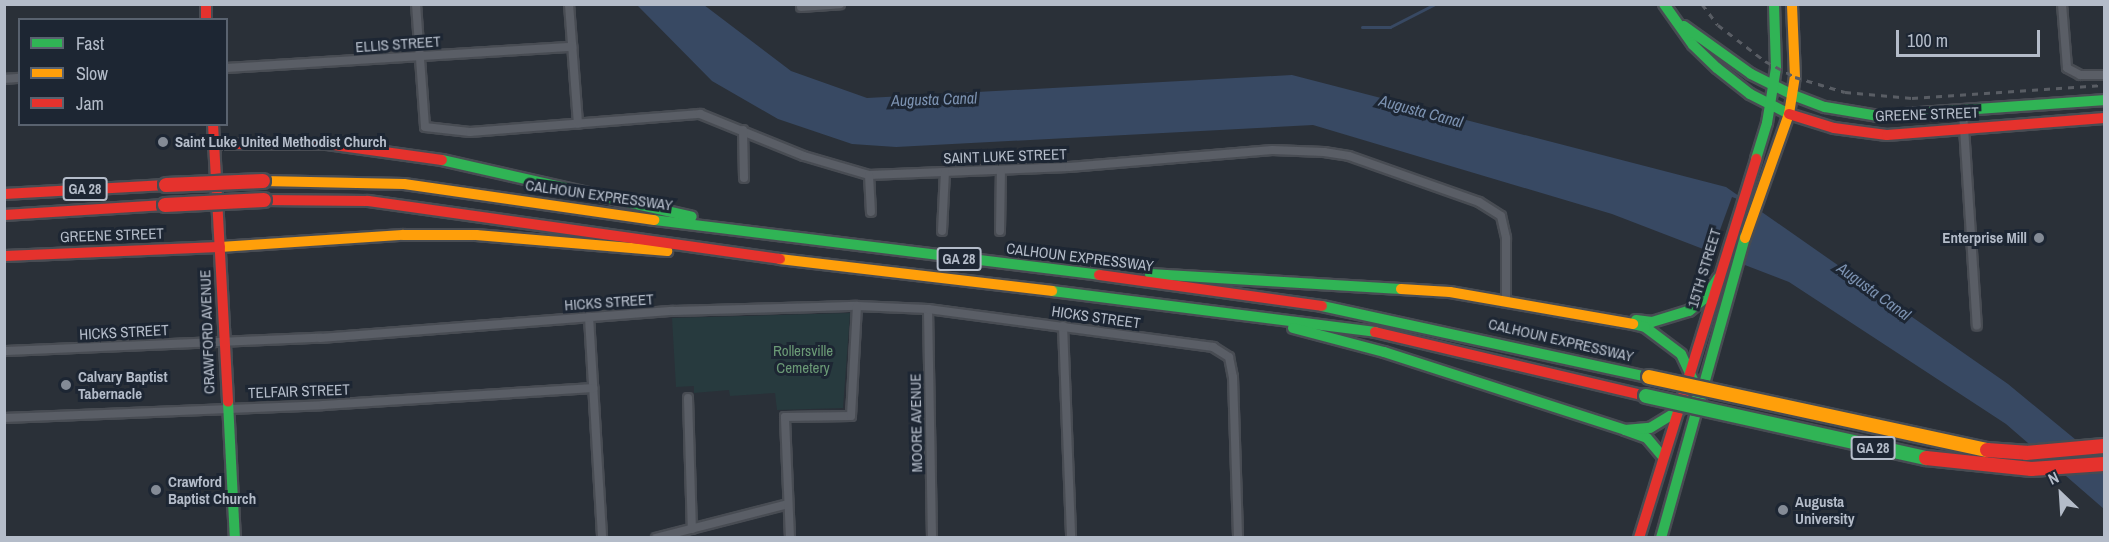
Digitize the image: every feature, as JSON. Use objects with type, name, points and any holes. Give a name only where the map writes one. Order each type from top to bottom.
[{"type":"main road","name":"GREENE STREET","points":[[1664,4],[1681,23],[1694,45],[1717,68],[1771,105],[1789,114],[1834,128],[1887,135],[2104,118]]},
{"type":"main road","name":"15TH STREET","points":[[1661,537],[1701,397],[1743,198],[1771,105],[1774,85],[1774,4]]},
{"type":"main road","name":"15TH STREET","points":[[1639,537],[1718,278],[1731,260],[1769,180],[1789,114],[1793,95],[1792,4]]},
{"type":"main road","name":"GREENE STREET","points":[[1681,23],[1751,74],[1793,95],[1860,115],[1963,112],[2104,100]]},
{"type":"main road","name":"CRAWFORD AVENUE","points":[[213,126],[235,537]]},
{"type":"main road","points":[[215,144],[327,144],[415,155],[493,169],[764,234]]},
{"type":"main road","name":"CALHOUN EXPRESSWAY","points":[[4,194],[263,182],[404,184],[764,234],[1296,300],[1967,449],[2026,453],[2104,446]]},
{"type":"main road","name":"GA 28","points":[[4,215],[264,200],[348,200],[426,208],[844,267],[1360,328],[1892,452],[1968,465],[2031,470],[2104,464]]},
{"type":"main road","name":"GREENE STREET","points":[[4,256],[220,247],[403,235],[476,235],[844,267]]},
{"type":"main road","points":[[1017,266],[1450,292],[1506,300],[1645,327],[1665,339],[1684,358],[1701,397],[1650,428],[1625,429]]},
{"type":"main road","points":[[1616,320],[1652,322],[1680,315],[1704,299],[1718,278]]},
{"type":"main road","points":[[1242,315],[1384,352],[1625,429],[1647,438],[1663,457]]},
{"type":"street","points":[[416,4],[417,56]]},
{"type":"street","points":[[569,4],[578,124]]},
{"type":"street","points":[[801,7],[840,4]]},
{"type":"street","points":[[2062,4],[2067,68],[2080,75],[2104,75]]},
{"type":"street","name":"ELLIS STREET","points":[[228,68],[572,47]]},
{"type":"street","name":"SAINT LUKE STREET","points":[[417,56],[425,127],[470,132],[700,114],[824,163],[869,175],[1001,170],[1272,150],[1349,156],[1479,202],[1501,216],[1507,249],[1506,300]]},
{"type":"street","points":[[1963,112],[1977,326]]},
{"type":"street","points":[[743,130],[744,178]]},
{"type":"street","points":[[1000,231],[1001,170]]},
{"type":"street","points":[[942,231],[945,172]]},
{"type":"street","points":[[869,175],[871,212]]},
{"type":"street","points":[[790,537],[785,417],[851,416],[857,306]]},
{"type":"street","name":"HICKS STREET","points":[[4,351],[223,340],[320,338],[589,317],[857,306],[928,309],[1213,346],[1229,357],[1233,377],[1238,537]]},
{"type":"street","name":"MOORE AVENUE","points":[[928,309],[932,537]]},
{"type":"street","points":[[589,317],[602,537]]},
{"type":"street","points":[[1063,326],[1071,537]]},
{"type":"street","name":"TELFAIR STREET","points":[[4,418],[227,407],[323,405],[593,388]]},
{"type":"street","points":[[688,398],[692,529]]},
{"type":"street","points":[[656,537],[788,504]]},
{"type":"green space","name":"Rollersville Cemetery","points":[[850,313],[843,408],[777,410],[775,393],[730,396],[729,390],[694,393],[694,386],[676,387],[672,318]]},
{"type":"water","name":"Augusta Canal","points":[[637,5],[704,5],[791,71],[867,98],[1292,75],[1726,187],[2008,384],[2104,463],[2104,509],[2006,424],[1789,282],[1612,214],[1313,125],[896,147],[852,144],[778,119],[712,81]]},
{"type":"pier","points":[[1732,197],[1762,208],[1741,266],[1711,255]]},
{"type":"waterway","points":[[1362,27],[1390,27],[1435,4]]},
{"type":"railway","points":[[1702,4],[1718,25],[1765,61],[1795,77],[1845,92],[1912,98],[2104,85]]},
{"type":"traffic: fast","points":[[1664,4],[1693,45],[1717,68],[1750,94],[1789,114]]},
{"type":"traffic: fast","points":[[1756,159],[1767,123],[1776,68],[1774,4]]},
{"type":"traffic: fast","points":[[1684,26],[1751,74],[1793,95]]},
{"type":"traffic: fast","points":[[1793,95],[1825,107],[1878,116],[2104,100]]},
{"type":"traffic: fast","points":[[442,160],[692,217]]},
{"type":"traffic: fast","points":[[654,220],[1099,275]]},
{"type":"traffic: fast","points":[[1661,538],[1745,238]]},
{"type":"traffic: fast","points":[[1150,274],[1401,289]]},
{"type":"traffic: fast","points":[[1636,320],[1652,322],[1689,311],[1704,299],[1718,278]]},
{"type":"traffic: fast","points":[[1052,291],[1375,332]]},
{"type":"traffic: fast","points":[[1322,306],[1649,377]]},
{"type":"traffic: fast","points":[[1625,430],[1650,428],[1701,397],[1681,354],[1645,327],[1633,324]]},
{"type":"traffic: fast","points":[[1293,328],[1384,352],[1625,430],[1647,438],[1663,457]]},
{"type":"traffic: fast","points":[[1646,396],[1926,458]]},
{"type":"traffic: fast","points":[[228,402],[235,538]]},
{"type":"traffic: slow","points":[[1745,238],[1789,114],[1795,77],[1792,4]]},
{"type":"traffic: slow","points":[[263,181],[404,184],[654,220]]},
{"type":"traffic: slow","points":[[220,247],[403,235],[476,235],[667,251]]},
{"type":"traffic: slow","points":[[780,259],[1052,291]]},
{"type":"traffic: slow","points":[[1401,289],[1450,292],[1633,324]]},
{"type":"traffic: slow","points":[[1649,377],[1987,450]]},
{"type":"traffic: jam","points":[[206,4],[206,18]]},
{"type":"traffic: jam","points":[[1789,114],[1834,128],[1887,135],[2104,118]]},
{"type":"traffic: jam","points":[[213,126],[228,402]]},
{"type":"traffic: jam","points":[[215,144],[327,144],[442,160]]},
{"type":"traffic: jam","points":[[1639,538],[1756,159]]},
{"type":"traffic: jam","points":[[166,185],[263,181]]},
{"type":"traffic: jam","points":[[4,194],[166,185]]},
{"type":"traffic: jam","points":[[264,200],[368,201],[780,259]]},
{"type":"traffic: jam","points":[[165,205],[264,200]]},
{"type":"traffic: jam","points":[[4,215],[165,205]]},
{"type":"traffic: jam","points":[[4,256],[220,247]]},
{"type":"traffic: jam","points":[[1099,275],[1322,306]]},
{"type":"traffic: jam","points":[[1375,332],[1646,396]]},
{"type":"traffic: jam","points":[[1987,450],[2026,453],[2104,446]]},
{"type":"traffic: jam","points":[[1926,458],[2031,469],[2104,464]]},
{"type":"place","name":"Saint Luke United Methodist Church","points":[[163,142]]},
{"type":"place","name":"Enterprise Mill","points":[[2039,238]]},
{"type":"place","name":"Calvary Baptist Tabernacle","points":[[66,385]]},
{"type":"place","name":"Crawford Baptist Church","points":[[156,490]]},
{"type":"place","name":"Augusta University","points":[[1783,510]]}]
